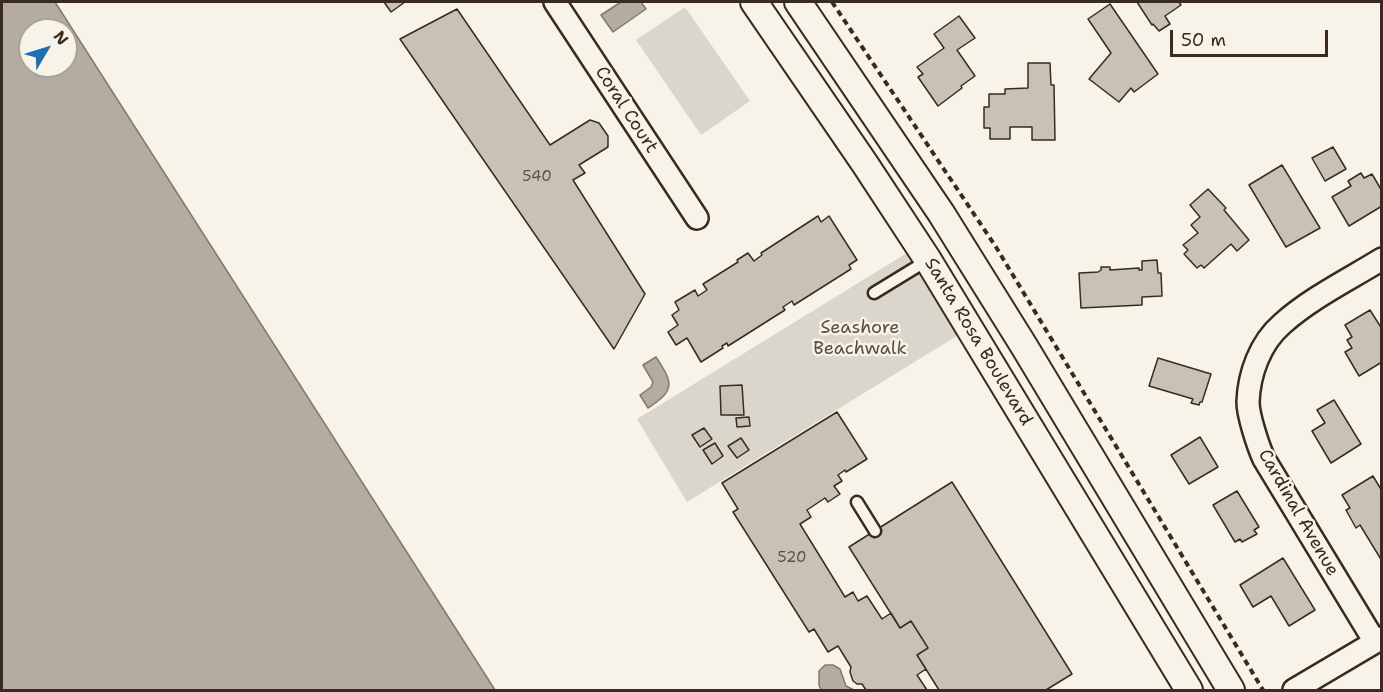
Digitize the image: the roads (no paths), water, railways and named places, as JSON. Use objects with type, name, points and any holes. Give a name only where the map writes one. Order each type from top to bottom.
[{"type":"street","name":"Coral Court","points":[[555,2],[697,218]]},
{"type":"street","name":"Santa Rosa Boulevard","points":[[754,2],[928,260],[1189,690]]},
{"type":"street","name":"Santa Rosa Boulevard","points":[[798,2],[975,267],[1231,690]]},
{"type":"street","name":"Cardinal Avenue","points":[[1378,640],[1264,459],[1258,446],[1248,404],[1254,366],[1265,344],[1280,326],[1302,307],[1382,260]]},
{"type":"street","points":[[944,286],[975,267]]},
{"type":"street","points":[[1294,690],[1378,640]]},
{"type":"lane","points":[[874,293],[928,260]]},
{"type":"lane","points":[[857,502],[875,531]]},
{"type":"park label","name":"Seashore Beachwalk","points":[[860,338]]}]
